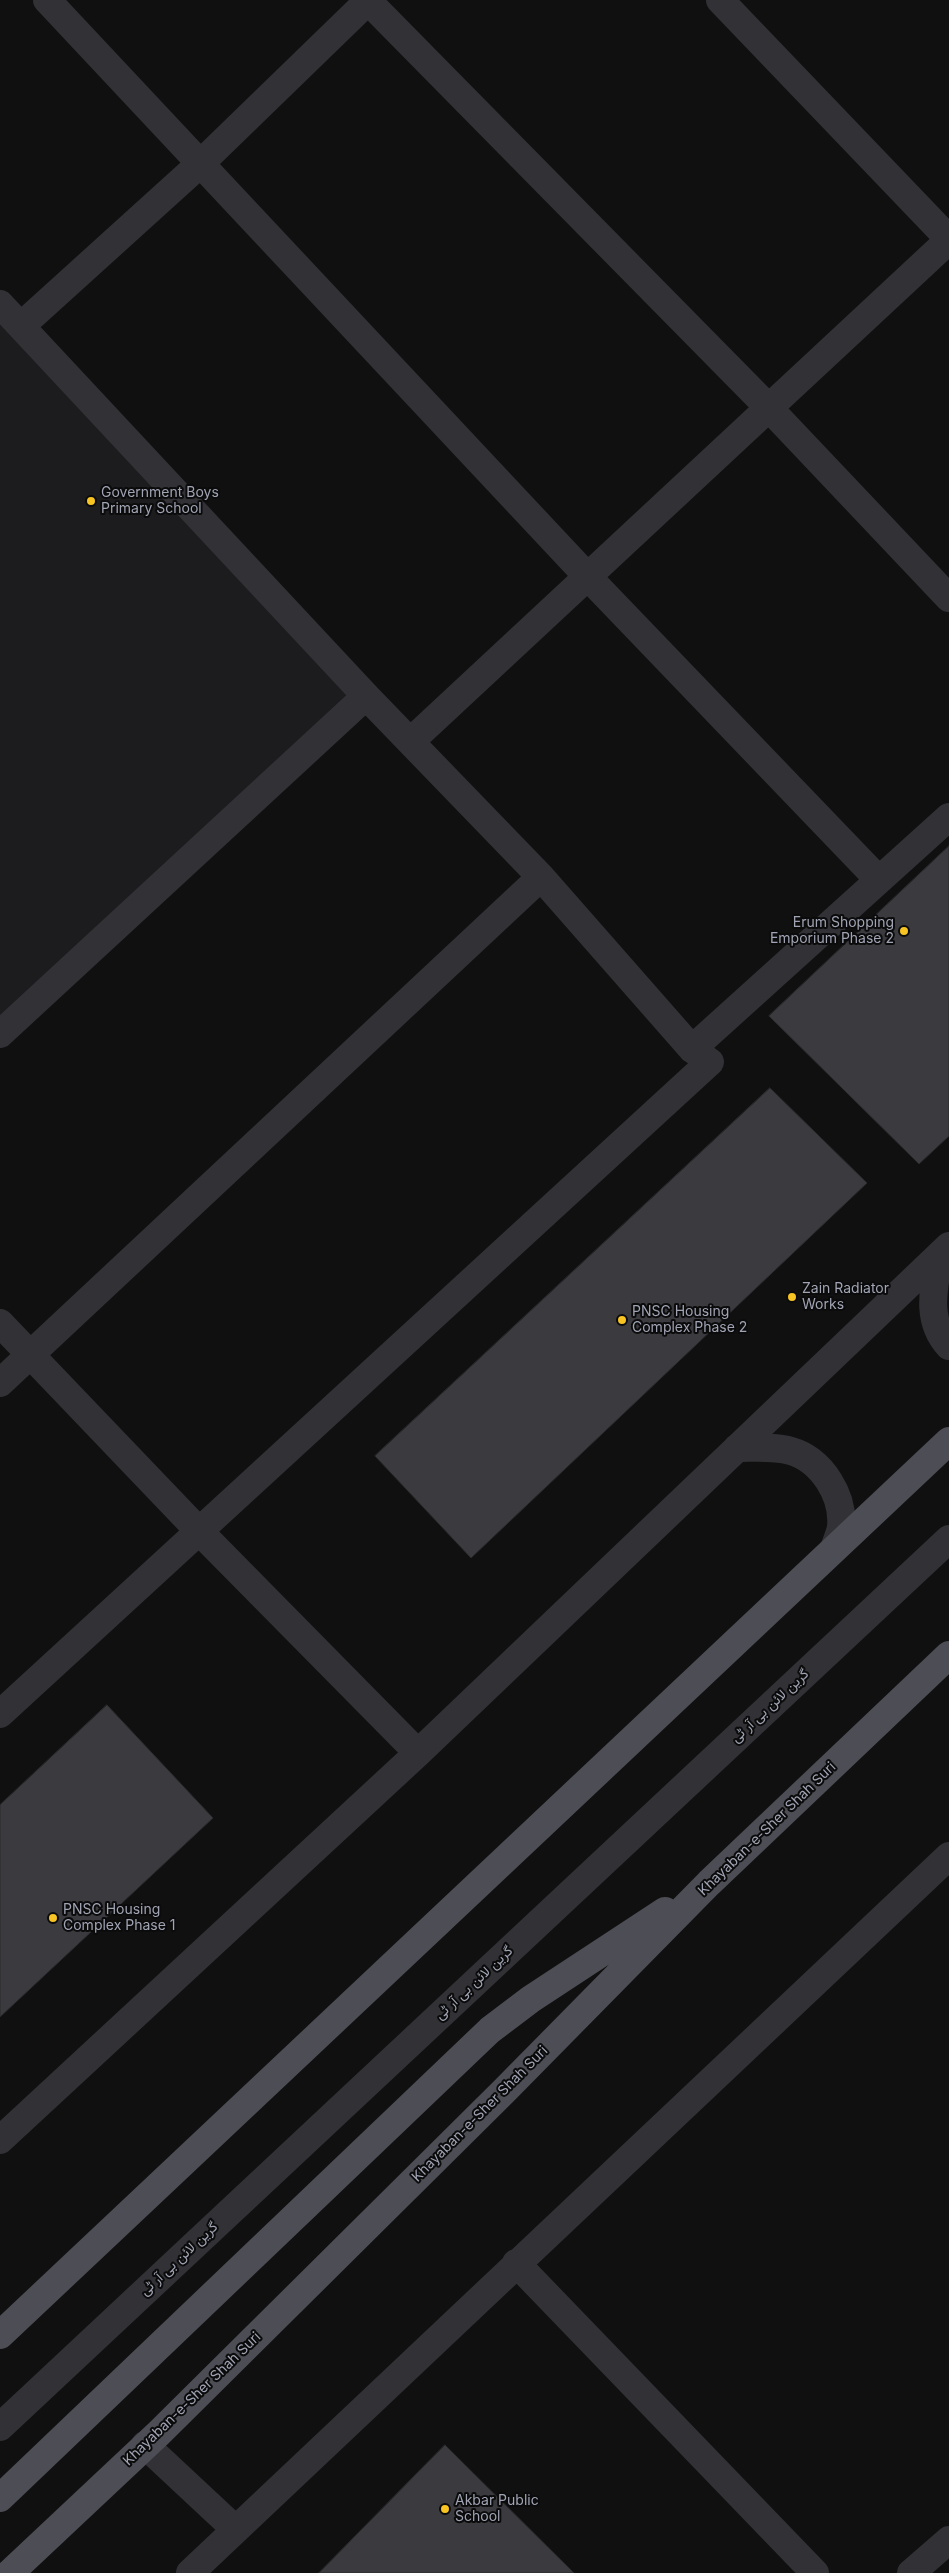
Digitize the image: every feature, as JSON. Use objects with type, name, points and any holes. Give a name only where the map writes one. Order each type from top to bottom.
[{"type":"main road","points":[[0,2335],[949,1441]]},
{"type":"main road","name":"Khayaban-e-Sher Shah Suri","points":[[10,2573],[146,2446],[497,2098],[709,1883],[949,1655]]},
{"type":"main road","points":[[0,2498],[490,2030],[531,1999],[709,1883]]},
{"type":"street","points":[[47,0],[588,577],[879,880]]},
{"type":"street","points":[[21,326],[201,163],[368,0],[768,407],[949,598]]},
{"type":"street","points":[[411,741],[949,240],[720,0]]},
{"type":"street","points":[[0,304],[366,696],[541,877],[692,1049],[710,1062],[0,1714]]},
{"type":"street","points":[[0,1034],[366,696]]},
{"type":"street","points":[[692,1049],[949,817]]},
{"type":"street","points":[[0,1383],[541,877]]},
{"type":"street","points":[[944,1251],[932,1301],[935,1322],[949,1346]]},
{"type":"street","points":[[0,2140],[418,1752],[944,1251]]},
{"type":"street","points":[[0,1323],[199,1531],[418,1752]]},
{"type":"street","points":[[737,1448],[768,1448],[792,1452],[813,1463],[830,1481],[839,1503],[841,1527],[834,1549]]},
{"type":"street","name":"گرین لائن بی آر ٹی","points":[[0,2427],[949,1539]]},
{"type":"street","points":[[190,2573],[949,1856]]},
{"type":"street","points":[[516,2263],[815,2573]]},
{"type":"street","points":[[146,2446],[235,2530]]},
{"type":"street","points":[[911,2573],[949,2540]]},
{"type":"shaded area","name":"Government Boys Primary School","points":[[0,305],[366,696],[3,1018],[0,1015]]},
{"type":"building","name":"Erum Shopping Emporium Phase 2","points":[[949,846],[949,1136],[919,1164],[769,1016]]},
{"type":"building","name":"PNSC Housing Complex Phase 2","points":[[770,1088],[867,1183],[471,1558],[375,1456]]},
{"type":"building","name":"PNSC Housing Complex Phase 1","points":[[107,1705],[213,1818],[0,2017],[0,1805]]},
{"type":"building","name":"Akbar Public School","points":[[445,2445],[574,2573],[319,2573]]},
{"type":"place","name":"Government Boys Primary School","points":[[91,501]]},
{"type":"place","name":"Erum Shopping Emporium Phase 2","points":[[904,931]]},
{"type":"place","name":"Zain Radiator Works","points":[[792,1297]]},
{"type":"place","name":"PNSC Housing Complex Phase 2","points":[[622,1320]]},
{"type":"place","name":"PNSC Housing Complex Phase 1","points":[[53,1918]]},
{"type":"place","name":"Akbar Public School","points":[[445,2509]]}]
